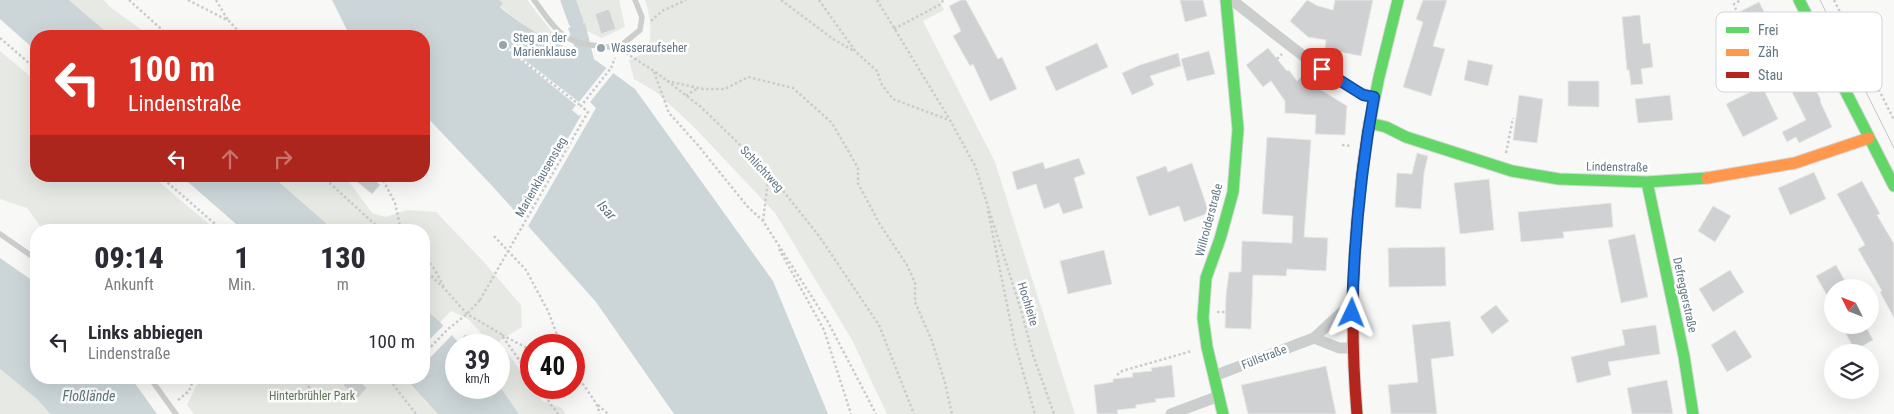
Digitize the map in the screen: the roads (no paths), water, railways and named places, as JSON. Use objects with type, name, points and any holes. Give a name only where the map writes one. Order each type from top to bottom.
[{"type":"street","name":"Willroiderstraße","points":[[1223,414],[1207,347],[1203,318],[1206,278],[1220,239],[1233,192],[1238,129],[1226,0]]},
{"type":"street","points":[[1232,0],[1298,53],[1333,78],[1363,95],[1374,97]]},
{"type":"street","points":[[1357,414],[1352,313],[1354,255],[1359,198],[1374,97],[1398,0]]},
{"type":"street","points":[[1799,0],[1805,12]]},
{"type":"street","points":[[1846,92],[1894,186]]},
{"type":"street","name":"Lindenstraße","points":[[1369,124],[1386,127],[1406,137],[1504,168],[1559,180],[1647,182],[1709,178],[1754,171],[1825,154],[1869,138]]},
{"type":"street","name":"Defreggerstraße","points":[[1647,182],[1684,356],[1693,414]]},
{"type":"street","name":"Füllstraße","points":[[1214,376],[1314,338],[1341,313],[1352,313]]},
{"type":"street","points":[[1314,338],[1339,348],[1353,348]]},
{"type":"street","points":[[1171,414],[1220,396]]},
{"type":"lane","points":[[534,0],[562,35],[569,39],[598,46],[618,48],[640,30],[642,17],[635,0]]},
{"type":"lane","points":[[0,234],[30,255]]},
{"type":"lane","points":[[154,384],[176,414]]},
{"type":"water","points":[[0,0],[69,0],[104,30],[30,30],[30,46],[0,19]]},
{"type":"water","name":"Isar","points":[[332,0],[499,0],[503,3],[500,7],[517,20],[544,37],[572,50],[575,49],[568,28],[585,23],[594,59],[635,89],[773,281],[828,414],[674,414],[596,302],[495,189],[430,120],[430,30],[347,30]]},
{"type":"water","points":[[188,182],[279,182],[327,224],[236,224]]},
{"type":"water","name":"Floßlände","points":[[0,258],[30,279],[30,384],[135,384],[157,414],[50,414],[37,399],[0,369]]},
{"type":"water","points":[[430,313],[451,334],[445,334],[445,399],[509,399],[519,414],[438,414],[410,384],[430,384]]},
{"type":"waterway","points":[[568,0],[576,22]]},
{"type":"tram line","points":[[1820,0],[1826,12]]},
{"type":"tram line","points":[[1866,92],[1894,148]]},
{"type":"place","name":"Steg an der Marienklause","points":[[503,45]]},
{"type":"place","name":"Wasseraufseher","points":[[601,48]]},
{"type":"park label","name":"Hinterbrühler Park","points":[[312,396]]}]
